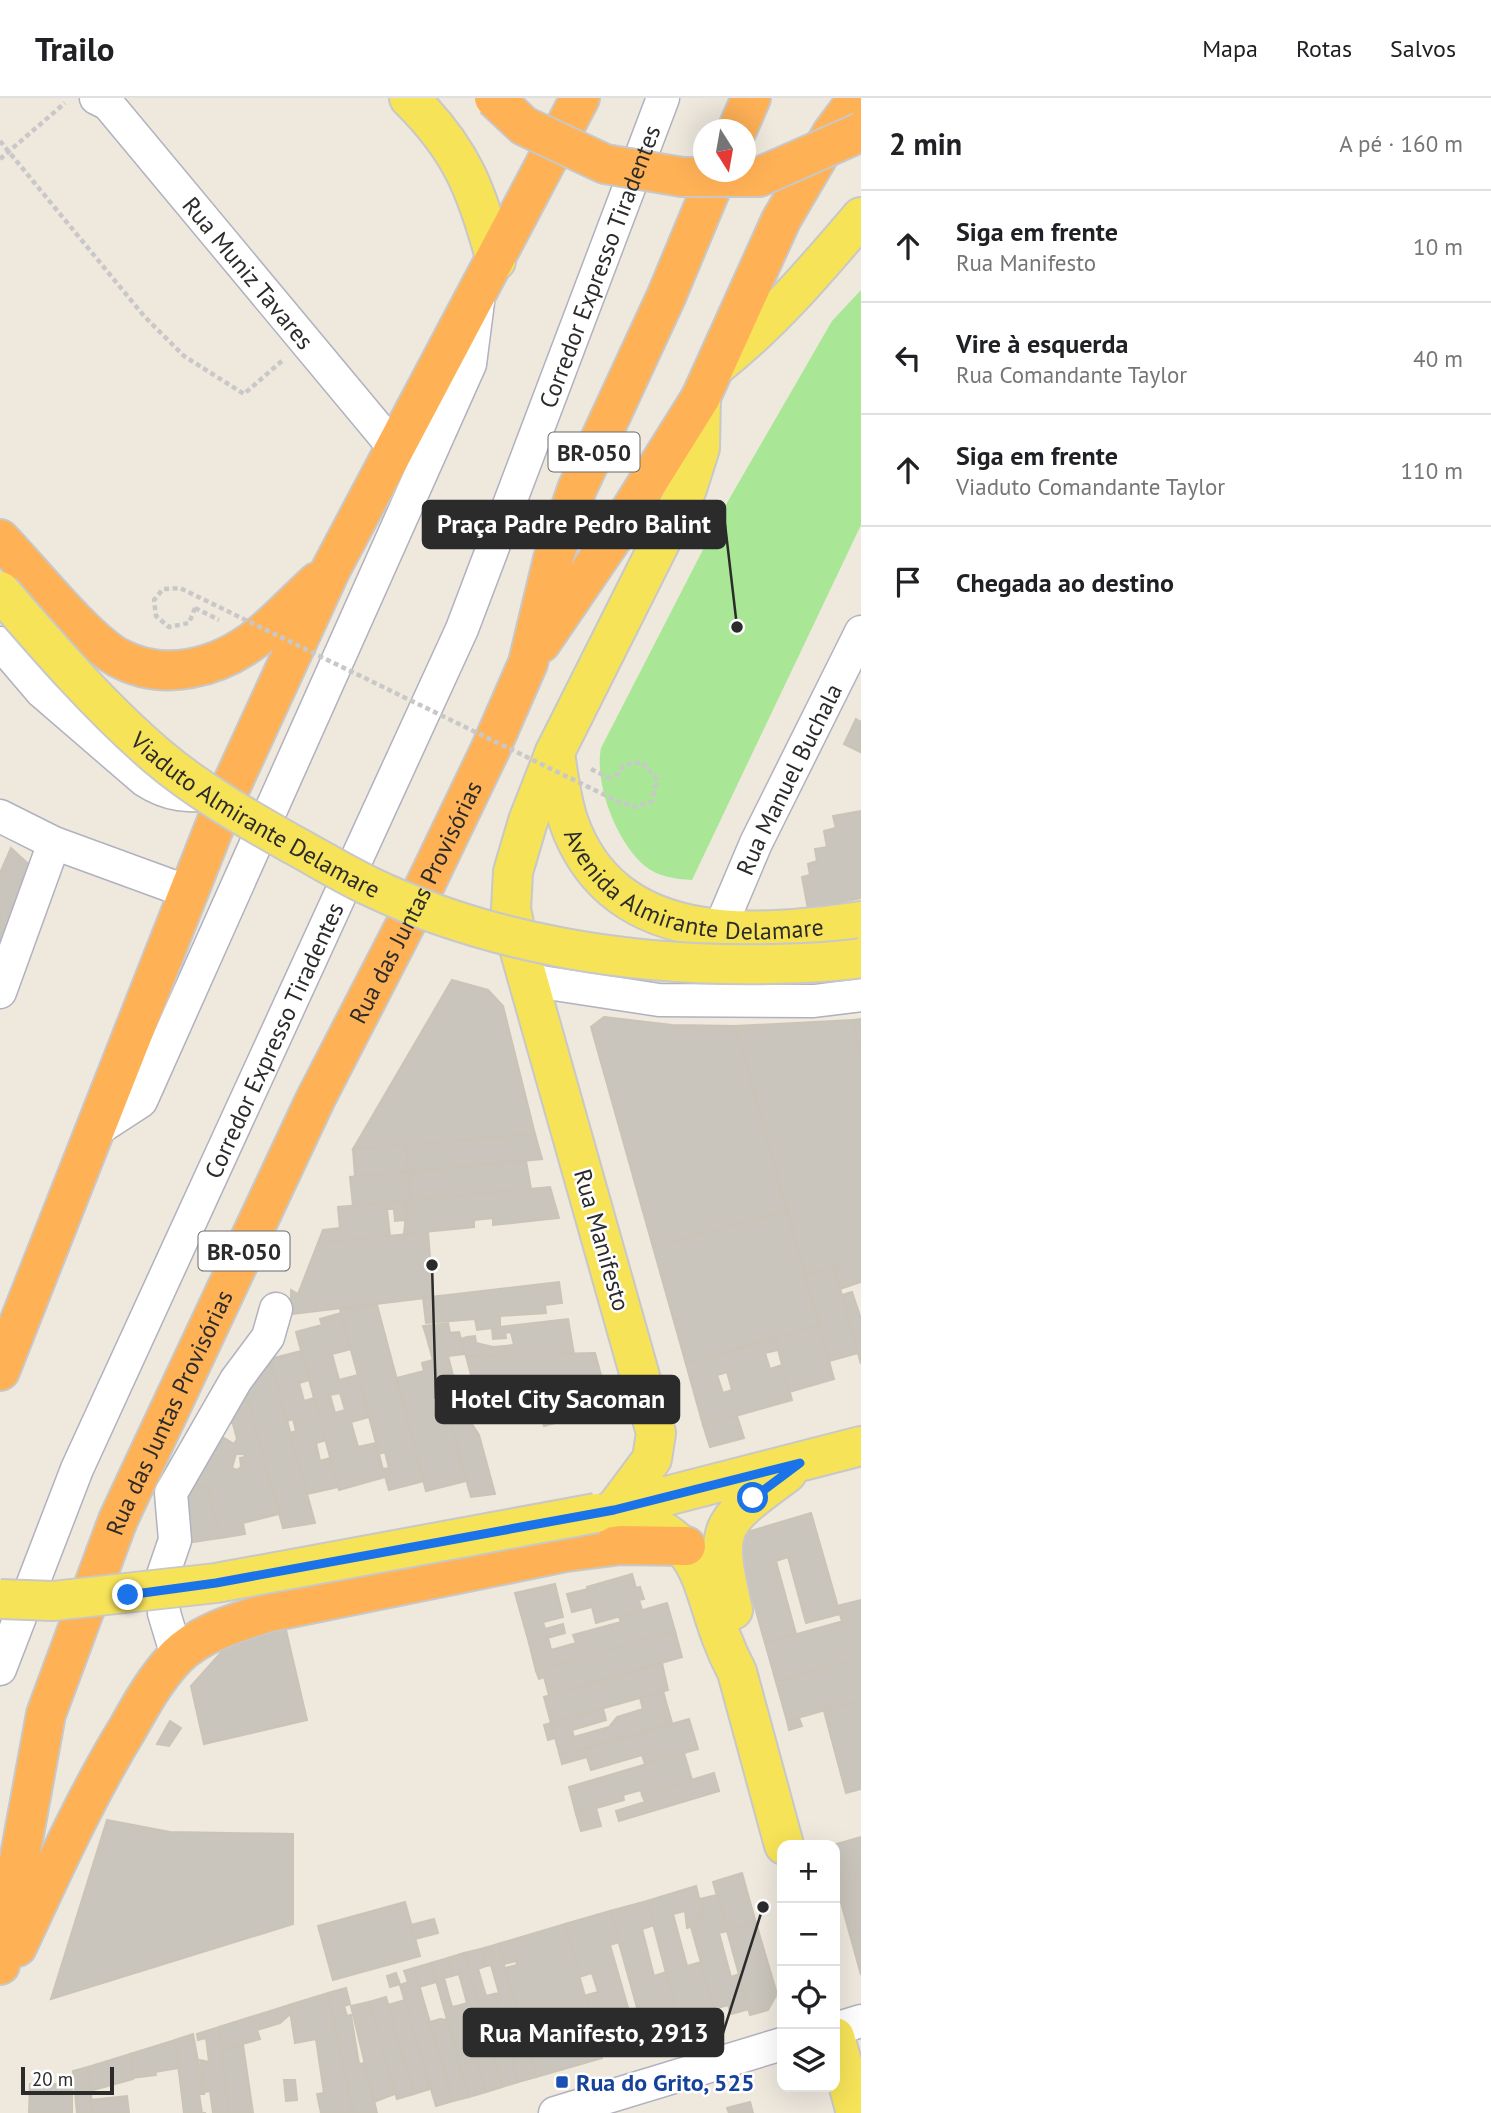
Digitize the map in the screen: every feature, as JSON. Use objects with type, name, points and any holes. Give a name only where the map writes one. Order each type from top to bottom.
[{"type":"highway","points":[[494,98],[524,126],[606,163],[682,177],[759,177],[861,132]]},
{"type":"highway","points":[[523,205],[560,98]]},
{"type":"highway","points":[[0,1371],[227,795],[331,569],[580,98]]},
{"type":"highway","points":[[742,119],[751,98]]},
{"type":"highway","points":[[708,382],[781,219],[832,133],[858,98]]},
{"type":"highway","name":"Rua das Juntas Provisórias","points":[[0,1965],[46,1714],[118,1520],[315,1100],[416,904],[490,750],[528,663],[553,559],[577,489],[714,182]]},
{"type":"highway","name":"Rua das Juntas Provisórias","points":[[528,663],[618,530],[708,382]]},
{"type":"highway","points":[[0,539],[96,641],[118,657],[147,667],[171,671],[198,668],[257,638],[331,569]]},
{"type":"highway","points":[[0,1983],[98,1777],[152,1687],[177,1656],[223,1627],[266,1613],[566,1552],[621,1545],[685,1546]]},
{"type":"main road","points":[[409,98],[458,156],[472,182],[487,277]]},
{"type":"main road","name":"Rua das Juntas Provisórias","points":[[708,382],[796,293],[861,217]]},
{"type":"main road","name":"Rua Manifesto","points":[[605,1511],[652,1459],[656,1433],[528,981],[511,909],[513,872],[518,847],[555,752],[687,489],[700,448],[708,382]]},
{"type":"main road","name":"Viaduto Almirante Delamare","points":[[0,591],[88,687],[157,756],[237,813],[370,887],[471,925],[578,951],[651,962],[730,965],[839,962],[861,958]]},
{"type":"main road","name":"Avenida Almirante Delamare","points":[[555,752],[568,820],[584,855],[610,888],[642,911],[680,924],[755,932],[810,929],[861,921]]},
{"type":"main road","points":[[0,1599],[65,1600],[216,1583],[605,1511],[861,1446]]},
{"type":"main road","points":[[737,1672],[739,1641],[722,1549],[725,1530],[734,1514],[800,1463]]},
{"type":"main road","points":[[605,1511],[646,1519],[685,1546],[696,1562],[717,1630],[737,1672],[783,1840]]},
{"type":"main road","points":[[840,2055],[856,2113]]},
{"type":"street","name":"Corredor Expresso Tiradentes","points":[[0,1669],[77,1469],[462,629],[663,98]]},
{"type":"street","name":"Rua Muniz Tavares","points":[[106,100],[396,450]]},
{"type":"street","points":[[94,1131],[141,1101],[470,364],[487,277]]},
{"type":"street","name":"Rua Manuel Buchala","points":[[720,929],[756,843],[861,632]]},
{"type":"street","points":[[0,643],[42,692],[144,780],[161,791],[178,796],[227,795]]},
{"type":"street","points":[[0,816],[54,843],[188,892]]},
{"type":"street","points":[[0,992],[54,843]]},
{"type":"street","points":[[528,981],[659,1000],[814,1001],[861,995]]},
{"type":"street","points":[[177,1656],[164,1613],[162,1578],[175,1540],[171,1493],[236,1380],[268,1337],[276,1309]]},
{"type":"street","points":[[840,2027],[861,2021]]},
{"type":"street","points":[[555,2113],[777,2046]]},
{"type":"path","points":[[0,159],[71,98]]},
{"type":"path","points":[[0,141],[144,316],[184,356],[244,394],[305,341]]},
{"type":"path","points":[[195,608],[189,623],[169,627],[156,616],[154,600],[163,589],[180,588],[617,801],[636,807],[652,801],[657,779],[642,762],[624,765],[613,780]]},
{"type":"green space","points":[[861,290],[861,525],[692,880],[661,875],[650,870],[635,856],[617,828],[604,795],[601,748],[728,501],[832,321]]},
{"type":"building","points":[[856,719],[861,722],[860,752],[844,744]]},
{"type":"building","points":[[861,811],[861,898],[808,909],[802,877],[810,875],[808,864],[817,861],[815,849],[827,847],[824,831],[836,828],[833,816]]},
{"type":"building","points":[[11,848],[36,871],[0,960],[0,873]]},
{"type":"building","points":[[452,980],[488,990],[503,1006],[535,1134],[353,1149]]},
{"type":"building","points":[[604,1017],[672,1025],[736,1026],[787,1211],[653,1247],[591,1027]]},
{"type":"building","points":[[861,1019],[861,1055],[852,1020]]},
{"type":"building","points":[[852,1020],[861,1055],[861,1259],[805,1275],[736,1026]]},
{"type":"building","points":[[535,1134],[542,1159],[408,1172],[406,1145]]},
{"type":"building","points":[[406,1145],[408,1172],[355,1177],[353,1149]]},
{"type":"building","points":[[526,1161],[531,1189],[410,1201],[408,1172]]},
{"type":"building","points":[[408,1172],[410,1201],[353,1206],[350,1177]]},
{"type":"building","points":[[550,1187],[559,1218],[493,1225],[493,1218],[474,1220],[474,1227],[404,1234],[407,1201]]},
{"type":"building","points":[[407,1201],[405,1220],[395,1221],[394,1209],[387,1209],[390,1236],[318,1243],[323,1230],[340,1228],[338,1207]]},
{"type":"building","points":[[787,1211],[819,1325],[686,1364],[653,1247]]},
{"type":"building","points":[[428,1232],[433,1297],[291,1314],[291,1290],[298,1294],[318,1243]]},
{"type":"building","points":[[861,1259],[861,1282],[840,1289],[834,1267]]},
{"type":"building","points":[[834,1267],[858,1353],[829,1361],[805,1275]]},
{"type":"building","points":[[559,1282],[562,1303],[545,1305],[546,1313],[500,1316],[500,1327],[477,1330],[475,1319],[426,1323],[423,1298]]},
{"type":"building","points":[[852,1292],[861,1319],[861,1364],[842,1295]]},
{"type":"building","points":[[377,1305],[424,1481],[389,1490],[383,1469],[389,1468],[385,1452],[379,1454],[340,1309]]},
{"type":"building","points":[[341,1313],[351,1349],[332,1354],[339,1380],[358,1375],[369,1417],[351,1422],[358,1447],[376,1443],[385,1477],[339,1490],[296,1332],[322,1325],[320,1319]],"holes":[[[340,1393],[345,1410],[335,1413],[330,1395]]]},
{"type":"building","points":[[568,1319],[574,1354],[466,1356],[461,1339],[475,1336],[476,1343],[493,1347],[514,1345],[511,1332],[505,1333],[506,1338],[493,1339],[492,1328]]},
{"type":"building","points":[[448,1323],[450,1333],[426,1335],[423,1326]]},
{"type":"building","points":[[819,1325],[834,1379],[789,1392],[775,1338]]},
{"type":"building","points":[[459,1332],[465,1354],[448,1356],[455,1383],[473,1382],[478,1401],[470,1403],[473,1413],[470,1421],[479,1435],[495,1494],[471,1497],[426,1335]]},
{"type":"building","points":[[775,1338],[778,1350],[765,1353],[770,1369],[782,1365],[792,1400],[703,1425],[686,1364]],"holes":[[[727,1372],[732,1390],[723,1393],[717,1375]]]},
{"type":"building","points":[[268,1351],[315,1523],[283,1528],[245,1391]]},
{"type":"building","points":[[301,1351],[309,1380],[299,1383],[304,1401],[314,1398],[326,1440],[316,1443],[320,1461],[330,1458],[338,1487],[307,1494],[290,1433],[296,1431],[293,1419],[287,1421],[270,1359]]},
{"type":"building","points":[[595,1353],[610,1408],[544,1426],[538,1405],[483,1421],[466,1356]]},
{"type":"building","points":[[433,1360],[466,1481],[426,1491],[397,1378],[424,1371],[422,1363]]},
{"type":"building","points":[[245,1391],[279,1514],[243,1523],[245,1534],[220,1538],[208,1489],[191,1483],[219,1435],[234,1444],[237,1439],[233,1424],[228,1421]],"holes":[[[236,1454],[244,1454],[245,1457],[240,1458],[241,1467],[237,1470],[232,1468]]]},
{"type":"building","points":[[737,1416],[744,1438],[710,1447],[703,1425]]},
{"type":"building","points":[[191,1483],[208,1489],[220,1538],[186,1543],[181,1500]]},
{"type":"building","points":[[811,1513],[840,1614],[806,1623],[788,1557],[776,1561],[796,1634],[765,1643],[738,1547],[747,1532]]},
{"type":"building","points":[[632,1574],[636,1588],[640,1587],[644,1599],[639,1600],[642,1610],[596,1623],[587,1587]]},
{"type":"building","points":[[555,1584],[563,1617],[543,1622],[545,1629],[563,1624],[565,1633],[529,1643],[515,1593]]},
{"type":"building","points":[[588,1589],[592,1607],[572,1612],[567,1594]]},
{"type":"building","points":[[861,1600],[861,1616],[842,1621],[837,1606]]},
{"type":"building","points":[[667,1603],[675,1631],[536,1671],[529,1643],[548,1638],[551,1650],[576,1643],[573,1635],[621,1622],[619,1617]]},
{"type":"building","points":[[861,1616],[861,1657],[776,1682],[765,1643]]},
{"type":"building","points":[[285,1626],[307,1720],[204,1744],[191,1686],[235,1637]]},
{"type":"building","points":[[675,1631],[682,1657],[549,1695],[544,1677],[539,1679],[536,1671]]},
{"type":"building","points":[[861,1657],[861,1700],[787,1721],[776,1682]]},
{"type":"building","points":[[662,1663],[668,1690],[551,1723],[544,1697]]},
{"type":"building","points":[[663,1691],[672,1723],[560,1756],[551,1723],[603,1709],[606,1720],[572,1730],[574,1737],[609,1727],[617,1717],[643,1709],[640,1698]]},
{"type":"building","points":[[861,1700],[861,1789],[846,1793],[824,1711]]},
{"type":"building","points":[[799,1718],[802,1726],[789,1730],[787,1721]]},
{"type":"building","points":[[689,1719],[698,1749],[645,1764],[642,1755],[591,1770],[587,1757],[562,1764],[560,1756]]},
{"type":"building","points":[[170,1721],[181,1728],[169,1746],[157,1744]]},
{"type":"building","points":[[551,1723],[555,1738],[548,1740],[544,1725]]},
{"type":"building","points":[[684,1753],[692,1780],[642,1795],[641,1790],[623,1795],[624,1800],[576,1814],[569,1787]]},
{"type":"building","points":[[714,1773],[719,1791],[619,1821],[616,1811],[645,1802],[642,1795]]},
{"type":"building","points":[[596,1808],[601,1826],[581,1831],[576,1814]]},
{"type":"building","points":[[107,1820],[170,1832],[293,1834],[293,1924],[51,1999]]},
{"type":"building","points":[[861,1837],[861,1932],[850,1935],[840,1899],[840,1843]]},
{"type":"building","points":[[742,1873],[756,1923],[727,1931],[713,1882]]},
{"type":"building","points":[[696,1886],[704,1917],[696,1919],[697,1925],[687,1928],[685,1911],[673,1914],[687,1966],[701,1962],[715,2012],[679,2022],[647,1901]]},
{"type":"building","points":[[717,1895],[727,1931],[719,1933],[731,1977],[739,1974],[749,2009],[731,2014],[728,2005],[714,2009],[691,1927],[697,1925],[696,1919],[704,1917],[700,1899]]},
{"type":"building","points":[[647,1901],[654,1925],[642,1929],[654,1976],[666,1972],[678,2019],[643,2029],[610,1911]]},
{"type":"building","points":[[405,1902],[420,1956],[333,1980],[318,1926]]},
{"type":"building","points":[[610,1911],[619,1942],[610,1945],[635,2032],[597,2039],[584,1996],[598,1992],[592,1973],[579,1977],[565,1924]]},
{"type":"building","points":[[434,1919],[438,1933],[415,1939],[411,1925]]},
{"type":"building","points":[[756,1923],[777,1994],[768,2010],[750,2015],[727,1931]]},
{"type":"building","points":[[565,1924],[602,2058],[536,2077],[505,1968],[517,1965],[516,1961],[504,1964],[498,1944]]},
{"type":"building","points":[[861,1932],[861,1975],[850,1935]]},
{"type":"building","points":[[498,1944],[536,2077],[518,2082],[494,1994],[499,1993],[491,1965],[486,1966],[481,1949]]},
{"type":"building","points":[[481,1949],[486,1966],[478,1969],[486,1996],[494,1994],[518,2082],[502,2087],[464,1953]]},
{"type":"building","points":[[464,1953],[502,2087],[486,2092],[461,2005],[467,2003],[459,1974],[452,1976],[448,1958]]},
{"type":"building","points":[[448,1958],[452,1976],[444,1978],[452,2007],[461,2005],[486,2092],[469,2097],[431,1963]]},
{"type":"building","points":[[431,1963],[436,1982],[419,1987],[414,1968]]},
{"type":"building","points":[[414,1968],[453,2101],[436,2106],[400,1985],[408,1982],[404,1971]]},
{"type":"building","points":[[396,1973],[400,1984],[390,1987],[387,1976]]},
{"type":"building","points":[[346,1988],[350,2004],[344,2006],[347,2016],[351,2015],[359,2064],[365,2063],[377,2113],[353,2113],[328,1993]]},
{"type":"building","points":[[328,1993],[353,2113],[321,2113],[317,2094],[324,2093],[316,2039],[295,2043],[289,2005]]},
{"type":"building","points":[[386,1997],[414,2094],[397,2099],[369,2002]]},
{"type":"building","points":[[405,2000],[430,2089],[414,2094],[388,2005]]},
{"type":"building","points":[[369,2002],[395,2094],[374,2102],[351,2006]]},
{"type":"building","points":[[289,2005],[290,2014],[280,2023],[257,2030],[260,2039],[222,2050],[219,2027]]},
{"type":"building","points":[[447,2020],[469,2097],[453,2101],[430,2022]]},
{"type":"building","points":[[219,2027],[229,2113],[213,2113],[210,2091],[204,2092],[200,2060],[209,2062],[206,2038],[198,2040],[197,2034]]},
{"type":"building","points":[[193,2034],[204,2094],[199,2094],[202,2113],[184,2113],[175,2040]]},
{"type":"building","points":[[175,2040],[179,2068],[133,2078],[130,2054]]},
{"type":"building","points":[[243,2045],[253,2113],[229,2113],[222,2050]]},
{"type":"building","points":[[130,2054],[133,2079],[90,2091],[88,2067]]},
{"type":"building","points":[[88,2067],[93,2113],[77,2113],[73,2071]]},
{"type":"building","points":[[284,2080],[295,2080],[297,2100],[286,2101]]},
{"type":"building","points":[[30,2084],[72,2084],[72,2113],[29,2113]]},
{"type":"building","points":[[127,2096],[129,2113],[93,2113],[91,2100]]},
{"type":"building","points":[[750,2102],[753,2113],[729,2113],[727,2108]]},
{"type":"place","name":"Praça Padre Pedro Balint","points":[[737,627]]},
{"type":"place","name":"Hotel City Sacoman","points":[[432,1265]]},
{"type":"place","name":"Rua Manifesto, 2913","points":[[763,1907]]},
{"type":"place","name":"Rua do Grito, 525","points":[[562,2082]]},
{"type":"route","points":[[128,1595],[216,1583],[614,1510],[800,1463],[753,1498]]}]
